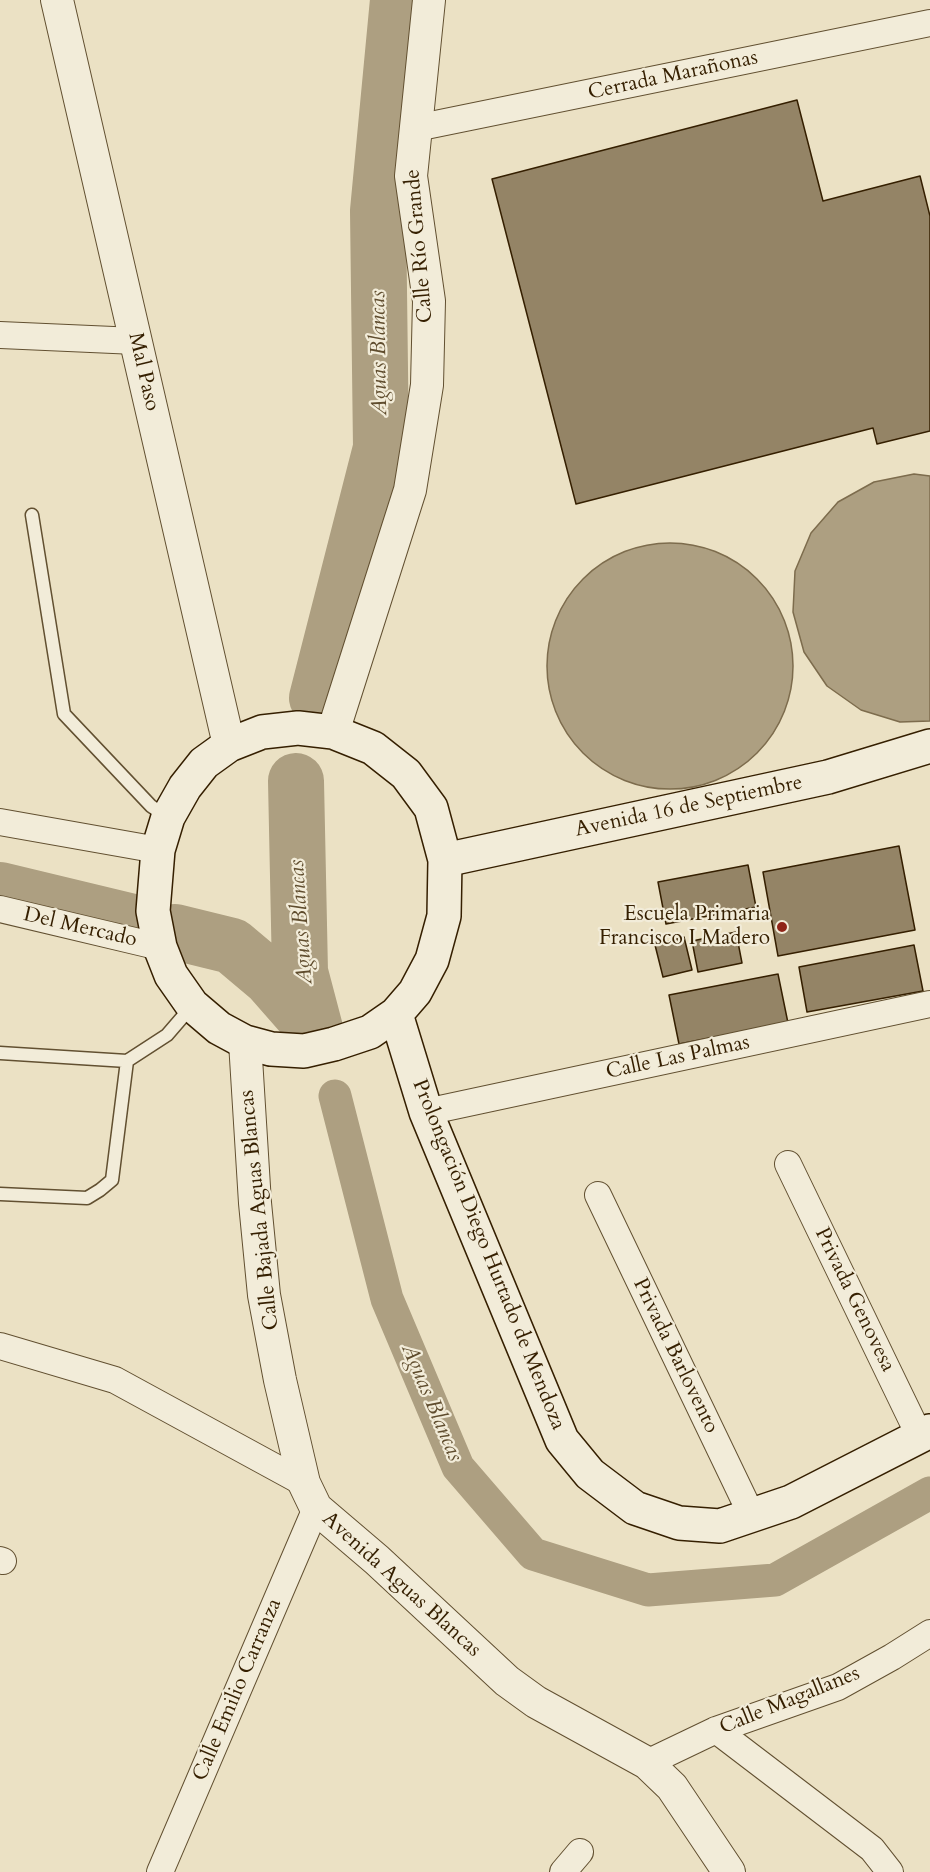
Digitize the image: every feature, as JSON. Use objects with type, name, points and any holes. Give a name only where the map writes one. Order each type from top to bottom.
[{"type":"main road","points":[[298,728],[333,732],[373,748],[406,774],[431,808],[445,860],[444,916],[432,960],[415,992],[396,1014],[370,1032],[334,1044],[304,1051],[271,1049],[245,1042],[219,1028],[192,1005],[171,975],[160,947],[153,911],[158,850],[168,817],[185,787],[204,763],[229,745],[262,732],[298,728]]},
{"type":"main road","name":"Avenida 16 de Septiembre","points":[[445,860],[828,777],[930,746]]},
{"type":"main road","name":"Prolongación Diego Hurtado de Mendoza","points":[[396,1014],[426,1112],[562,1440],[590,1474],[635,1508],[679,1523],[720,1526],[791,1502],[925,1434]]},
{"type":"street","name":"Mal Paso","points":[[57,0],[229,745]]},
{"type":"street","name":"Calle Río Grande","points":[[333,732],[410,490],[427,385],[429,301],[411,176],[429,0]]},
{"type":"street","name":"Cerrada Marañonas","points":[[416,128],[930,23]]},
{"type":"street","points":[[0,335],[136,341]]},
{"type":"street","points":[[0,822],[158,850]]},
{"type":"street","name":"Del Mercado","points":[[0,909],[160,947]]},
{"type":"street","name":"Calle Las Palmas","points":[[426,1112],[930,1004]]},
{"type":"street","name":"Calle Bajada Aguas Blancas","points":[[245,1042],[255,1203],[264,1295],[280,1380],[310,1496]]},
{"type":"street","name":"Privada Genovesa","points":[[788,1164],[925,1434]]},
{"type":"street","name":"Privada Barlovento","points":[[598,1195],[752,1516]]},
{"type":"street","name":"Avenida Aguas Blancas","points":[[0,1346],[115,1380],[310,1496],[507,1681],[536,1702],[647,1763],[672,1786],[729,1872]]},
{"type":"street","name":"Calle Emilio Carranza","points":[[160,1872],[310,1496]]},
{"type":"street","name":"Calle Magallanes","points":[[647,1763],[716,1730],[838,1687],[930,1633]]},
{"type":"street","points":[[716,1730],[872,1849],[890,1872]]},
{"type":"street","points":[[563,1872],[580,1852]]},
{"type":"lane","points":[[32,515],[64,714],[151,806],[168,817]]},
{"type":"lane","points":[[0,1053],[127,1061],[167,1035],[192,1005]]},
{"type":"lane","points":[[0,1194],[87,1198],[112,1180],[127,1061]]},
{"type":"shaded area","points":[[914,474],[930,476],[930,721],[900,722],[861,710],[827,686],[804,652],[793,612],[795,571],[811,533],[838,502],[874,482]]},
{"type":"shaded area","points":[[670,543],[694,546],[717,553],[738,564],[757,579],[772,598],[783,619],[790,642],[793,666],[790,690],[783,713],[772,734],[757,753],[738,768],[717,779],[694,786],[670,789],[646,786],[623,779],[602,768],[583,753],[568,734],[557,713],[550,690],[547,666],[550,642],[557,619],[568,598],[583,579],[602,564],[623,553],[646,546]]},
{"type":"building","points":[[797,100],[823,201],[920,176],[930,216],[930,431],[877,444],[873,428],[576,504],[492,179]]},
{"type":"building","points":[[899,846],[915,930],[778,956],[763,872]]},
{"type":"building","points":[[748,865],[756,907],[666,924],[658,882]]},
{"type":"building","points":[[736,932],[742,963],[698,972],[692,941]]},
{"type":"building","points":[[684,937],[692,970],[663,977],[655,945]]},
{"type":"building","points":[[914,945],[923,991],[807,1012],[799,967]]},
{"type":"building","points":[[778,974],[788,1023],[679,1044],[669,995]]},
{"type":"waterway","name":"Aguas Blancas","points":[[317,698],[381,448],[378,211],[398,0]]},
{"type":"waterway","name":"Aguas Blancas","points":[[296,781],[300,972],[315,1029]]},
{"type":"waterway","name":"Aguas Blancas","points":[[0,890],[137,923]]},
{"type":"waterway","name":"Aguas Blancas","points":[[175,932],[232,946],[270,978],[313,1027]]},
{"type":"waterway","name":"Aguas Blancas","points":[[335,1096],[387,1299],[458,1467],[533,1554],[648,1590],[775,1580],[930,1493]]},
{"type":"place","name":"Escuela Primaria Francisco I Madero","points":[[782,927]]}]
